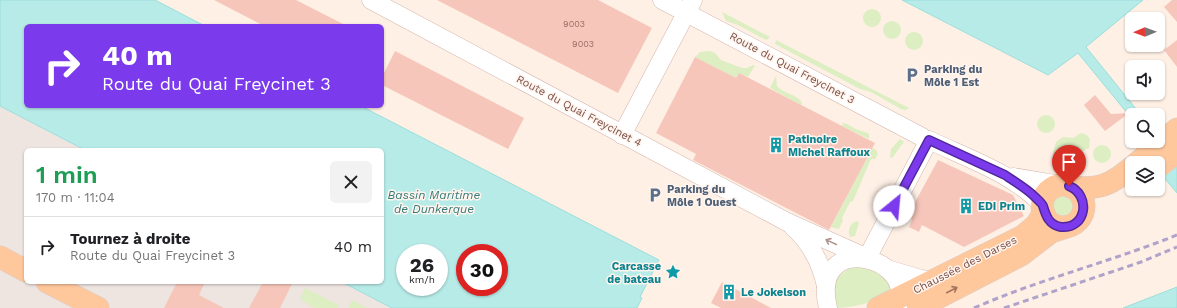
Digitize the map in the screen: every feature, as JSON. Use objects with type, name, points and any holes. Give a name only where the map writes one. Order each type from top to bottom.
[{"type":"main road","points":[[1145,156],[1176,130]]},
{"type":"main road","points":[[1165,161],[1177,152]]},
{"type":"main road","points":[[1066,186],[1078,191],[1083,198],[1084,209],[1074,222],[1058,226],[1050,222],[1043,209],[1044,198],[1049,191],[1066,186],[1102,186],[1114,181],[1125,172]]},
{"type":"main road","name":"Chaussée des Darses","points":[[878,308],[905,304],[1021,254],[1051,232],[1074,222],[1093,207],[1125,189]]},
{"type":"main road","name":"Chaussée des Darses","points":[[905,304],[934,281],[1026,234],[1036,225],[1043,209]]},
{"type":"main road","points":[[0,258],[24,270]]},
{"type":"main road","points":[[51,284],[98,308]]},
{"type":"street","name":"Route du Quai Freycinet 4","points":[[371,0],[622,136],[786,222],[867,258],[887,269],[921,279],[934,281]]},
{"type":"street","name":"Route du Quai Freycinet 3","points":[[662,0],[689,6],[926,139],[1005,175],[1031,193],[1043,209]]},
{"type":"street","points":[[622,136],[689,6]]},
{"type":"street","points":[[826,301],[829,275],[837,265],[848,259],[867,258],[926,139]]},
{"type":"street","name":"Route du Quai Freycinet 3","points":[[1005,175],[1038,183],[1066,186]]},
{"type":"street","name":"Route du Quai Freycinet 4","points":[[786,222],[797,231],[815,254],[821,268],[826,301]]},
{"type":"street","points":[[887,269],[897,281],[905,304]]},
{"type":"shaded area","points":[[0,106],[81,148],[24,148],[24,284],[346,284],[392,308],[0,308]]},
{"type":"green space","points":[[872,9],[878,12],[881,18],[878,24],[872,27],[866,24],[863,18],[866,12]]},
{"type":"green space","points":[[722,12],[770,37],[766,40],[738,25],[726,21]]},
{"type":"green space","points":[[892,21],[898,24],[901,30],[898,36],[892,39],[886,36],[883,30],[886,24]]},
{"type":"green space","points":[[914,32],[920,35],[923,41],[920,47],[914,50],[908,47],[905,41],[908,35]]},
{"type":"green space","points":[[776,40],[909,108],[906,110],[901,109],[871,92],[860,89],[775,44]]},
{"type":"green space","points":[[710,51],[715,53],[721,60],[742,68],[747,68],[753,65],[756,66],[748,77],[739,73],[736,78],[695,57],[700,52]]},
{"type":"green space","points":[[776,76],[777,86],[783,91],[799,99],[802,102],[801,105],[770,88]]},
{"type":"green space","points":[[1046,115],[1052,118],[1055,124],[1052,130],[1046,133],[1040,130],[1037,124],[1040,118]]},
{"type":"green space","points":[[843,123],[869,134],[869,139],[842,126]]},
{"type":"green space","points":[[1081,133],[1087,135],[1090,139],[1089,148],[1080,152],[1075,161],[1071,163],[1063,163],[1055,158],[1053,153],[1056,142],[1063,137],[1073,138]]},
{"type":"green space","points":[[900,139],[904,142],[892,158],[890,157],[891,149]]},
{"type":"green space","points":[[1098,145],[1106,145],[1111,150],[1109,161],[1106,163],[1098,163],[1093,158],[1093,150]]},
{"type":"green space","points":[[872,148],[876,150],[878,154],[875,159],[871,159],[853,201],[850,202],[842,218],[843,220],[839,229],[831,227]]},
{"type":"green space","points":[[1063,194],[1071,198],[1075,206],[1071,214],[1063,218],[1055,214],[1051,206],[1055,198]]},
{"type":"green space","points":[[857,221],[859,223],[855,236],[850,237],[850,227]]},
{"type":"green space","points":[[855,265],[887,276],[891,289],[871,302],[855,306],[832,308],[832,292],[835,282],[842,274]]},
{"type":"green space","points":[[305,288],[339,305],[337,308],[314,308],[300,299]]},
{"type":"green space","points":[[352,300],[367,308],[348,308]]},
{"type":"water","name":"Bassin Maritime de Dunkerque","points":[[0,0],[155,0],[201,24],[24,24],[24,108],[365,108],[659,260],[640,297],[642,298],[637,308],[392,308],[346,284],[384,284],[384,148],[81,148],[0,106]]},
{"type":"water","points":[[902,0],[1143,0],[1128,12],[1125,12],[1125,15],[1086,47],[1125,95],[1125,100],[1129,100],[1135,108],[1125,108],[1125,110],[1078,53],[1048,75]]},
{"type":"water","points":[[1165,128],[1177,142],[1177,193],[1165,179],[1165,156],[1146,156],[1139,148],[1165,148]]},
{"type":"water","points":[[1177,287],[1177,308],[1123,308]]},
{"type":"building","points":[[214,0],[296,0],[343,24],[260,24]]},
{"type":"building","points":[[437,0],[598,0],[652,28],[618,93]]},
{"type":"building","points":[[1172,0],[1177,0],[1177,22],[1164,7]]},
{"type":"building","points":[[1177,40],[1177,67],[1165,51],[1165,49]]},
{"type":"building","points":[[395,51],[524,118],[508,149],[384,86],[384,73]]},
{"type":"building","name":"Patinoire Michel Raffoux","points":[[695,57],[736,78],[739,73],[875,143],[829,230],[693,160],[696,154],[656,133]]},
{"type":"building","points":[[1095,95],[1111,114],[1125,113],[1125,116],[1105,131],[1084,105]]},
{"type":"building","name":"EDI Prim","points":[[938,160],[1013,195],[1024,216],[964,247],[922,225],[919,232],[909,227],[912,220],[907,217]]},
{"type":"building","name":"Le Jokelson","points":[[722,282],[771,308],[721,308],[711,303]]},
{"type":"building","points":[[176,284],[204,284],[199,295],[224,308],[164,308]]},
{"type":"building","points":[[262,284],[292,284],[280,308],[249,308]]},
{"type":"railway","points":[[974,308],[1024,288],[1152,245],[1177,235]]},
{"type":"railway","points":[[1004,308],[1141,262],[1177,247]]},
{"type":"place","name":"Parking du Môle 1 Est","points":[[912,75]]},
{"type":"place","name":"Patinoire Michel Raffoux","points":[[776,145]]},
{"type":"place","name":"Parking du Môle 1 Ouest","points":[[655,195]]},
{"type":"place","name":"EDI Prim","points":[[966,206]]},
{"type":"place","name":"Carcasse de bateau","points":[[673,272]]},
{"type":"place","name":"Le Jokelson","points":[[729,292]]},
{"type":"route","points":[[894,206],[929,140],[1015,181],[1031,193],[1043,205],[1044,213],[1047,219],[1058,226],[1063,227],[1074,224],[1080,218],[1084,209],[1082,195],[1076,189],[1069,186]]}]
